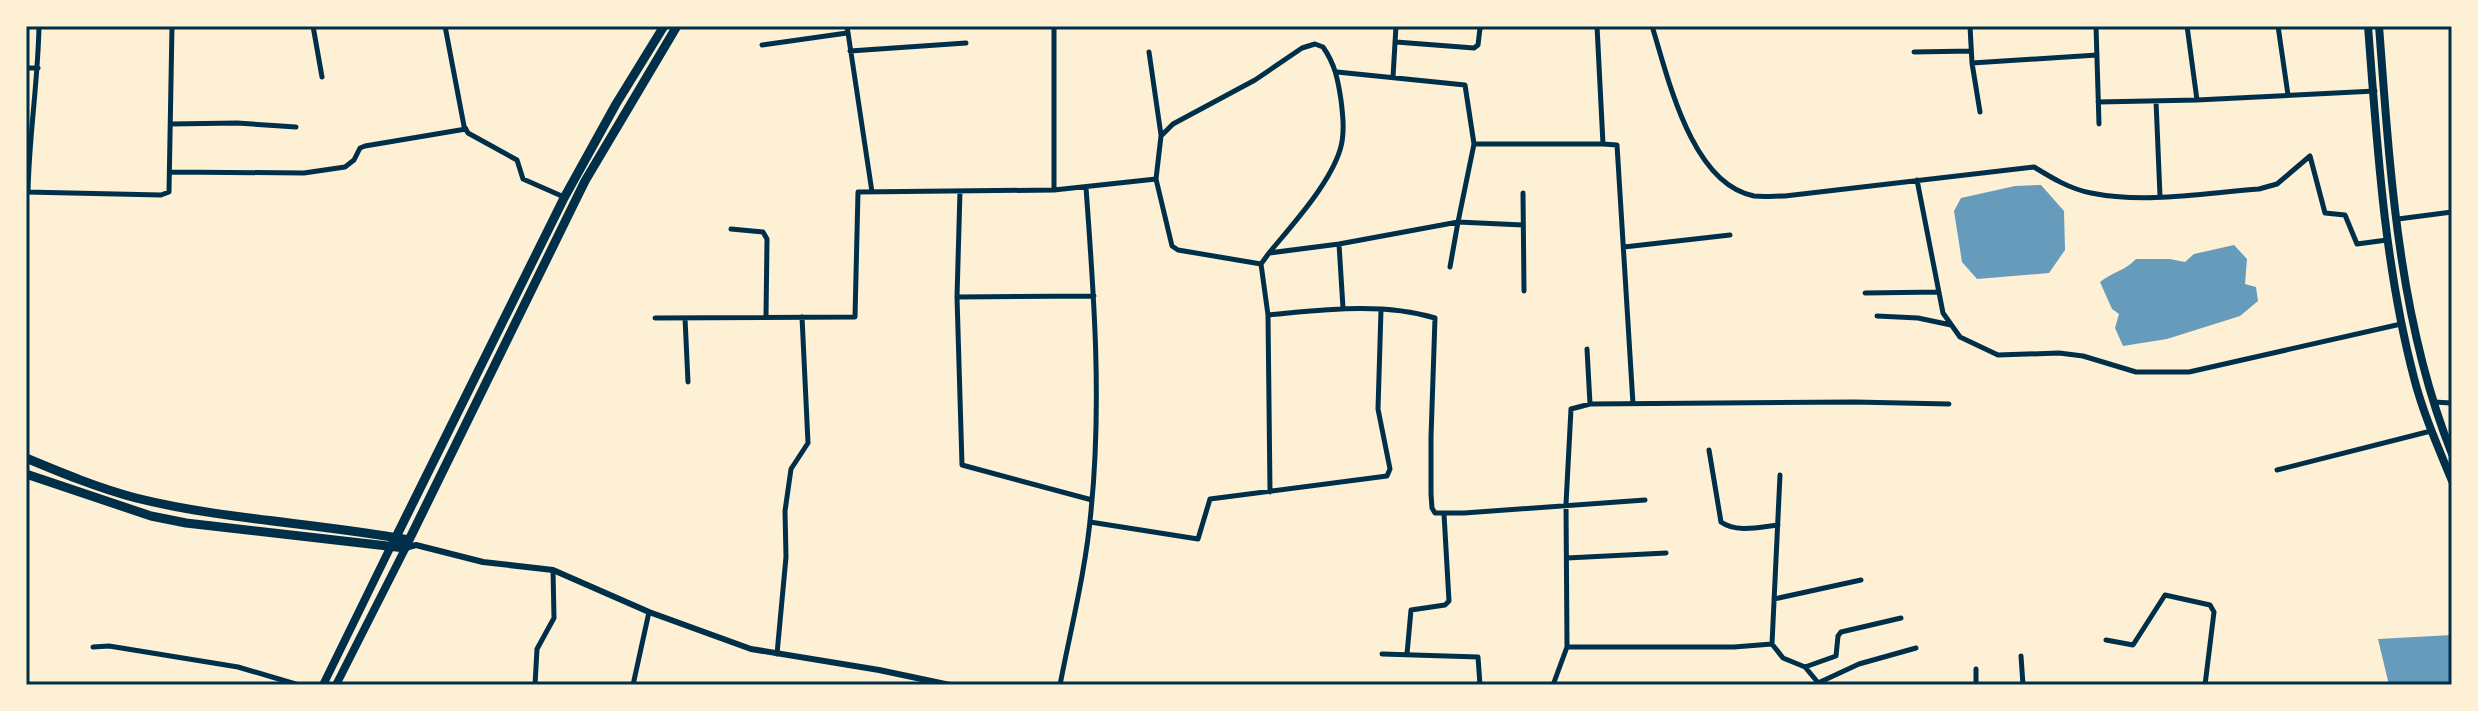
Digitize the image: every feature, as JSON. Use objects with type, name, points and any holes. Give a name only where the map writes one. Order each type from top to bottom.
[{"type":"highway","points":[[394,542],[564,198],[664,26]]},
{"type":"highway","points":[[26,474],[151,516],[186,523],[410,544],[585,181],[677,26]]},
{"type":"highway","points":[[26,458],[102,488],[137,498],[394,542]]},
{"type":"main road","points":[[2368,26],[2389,240],[2401,324],[2414,379],[2452,481]]},
{"type":"main road","points":[[2379,26],[2411,321],[2433,402],[2452,454]]},
{"type":"main road","points":[[323,685],[394,542]]},
{"type":"main road","points":[[336,685],[410,544]]},
{"type":"street","points":[[39,26],[27,192],[161,195],[169,192],[171,172],[172,26]]},
{"type":"street","points":[[313,26],[322,77]]},
{"type":"street","points":[[445,26],[466,129],[475,138],[517,160],[523,179],[564,198]]},
{"type":"street","points":[[1054,26],[1054,190]]},
{"type":"street","points":[[1393,77],[1396,26]]},
{"type":"street","points":[[1396,42],[1474,48],[1478,45],[1479,30],[1485,26],[1508,26]]},
{"type":"street","points":[[1597,26],[1603,144]]},
{"type":"street","points":[[1652,26],[1686,132],[1718,176],[1731,186],[1753,195],[1785,196],[2034,167],[2059,183],[2091,193],[2160,196],[2259,189],[2277,184],[2310,156],[2325,213],[2345,215],[2357,244],[2389,240]]},
{"type":"street","points":[[1970,26],[1980,112]]},
{"type":"street","points":[[2096,26],[2099,124]]},
{"type":"street","points":[[2187,26],[2197,100]]},
{"type":"street","points":[[2278,26],[2288,95]]},
{"type":"street","points":[[762,45],[847,30],[872,192]]},
{"type":"street","points":[[850,51],[966,43]]},
{"type":"street","points":[[1161,136],[1173,124],[1255,80],[1308,45],[1323,47],[1337,72],[1344,119],[1341,149],[1326,177],[1261,264],[1268,315],[1270,492]]},
{"type":"street","points":[[1914,52],[1971,51]]},
{"type":"street","points":[[1149,52],[1161,136],[1156,179],[1172,246],[1178,250],[1261,264]]},
{"type":"street","points":[[1972,63],[2097,55]]},
{"type":"street","points":[[26,68],[38,68]]},
{"type":"street","points":[[1337,72],[1465,85],[1474,144],[1450,267]]},
{"type":"street","points":[[2098,102],[2311,96],[2384,90]]},
{"type":"street","points":[[2156,101],[2160,196]]},
{"type":"street","points":[[171,124],[237,123],[296,127]]},
{"type":"street","points":[[171,172],[304,173],[345,167],[365,146],[466,129]]},
{"type":"street","points":[[1474,144],[1617,145],[1633,404]]},
{"type":"street","points":[[655,318],[855,317],[858,192],[1054,190],[1156,179]]},
{"type":"street","points":[[1917,180],[1943,313],[1960,337],[1998,355],[2071,354],[2148,373],[2189,372],[2401,324]]},
{"type":"street","points":[[1060,685],[1090,522],[1097,430],[1094,296],[1086,188]]},
{"type":"street","points":[[960,191],[957,297],[962,465],[1092,500]]},
{"type":"street","points":[[1523,193],[1524,291]]},
{"type":"street","points":[[2398,219],[2452,212]]},
{"type":"street","points":[[1269,253],[1339,244],[1458,222],[1523,225]]},
{"type":"street","points":[[731,229],[763,232],[767,239],[766,317]]},
{"type":"street","points":[[1624,247],[1730,235]]},
{"type":"street","points":[[1339,244],[1343,308]]},
{"type":"street","points":[[1865,293],[1939,292]]},
{"type":"street","points":[[957,297],[1094,296]]},
{"type":"street","points":[[1268,315],[1343,308],[1435,318],[1433,511],[1444,514],[1645,500]]},
{"type":"street","points":[[1090,522],[1198,539],[1210,499],[1382,477],[1389,473],[1378,409],[1381,310]]},
{"type":"street","points":[[1877,316],[1918,318],[1952,325]]},
{"type":"street","points":[[777,654],[791,469],[808,443],[802,317]]},
{"type":"street","points":[[685,318],[688,382]]},
{"type":"street","points":[[1587,349],[1590,404]]},
{"type":"street","points":[[2433,402],[2452,403]]},
{"type":"street","points":[[1553,685],[1567,647],[1566,504],[1571,409],[1590,404],[1949,404]]},
{"type":"street","points":[[2277,470],[2431,431]]},
{"type":"street","points":[[1709,450],[1721,522],[1728,527],[1742,528],[1778,525]]},
{"type":"street","points":[[1780,475],[1772,644],[1783,658],[1805,667],[1819,684],[1859,664],[1916,648]]},
{"type":"street","points":[[1407,654],[1411,610],[1445,605],[1449,601],[1444,514]]},
{"type":"street","points":[[410,544],[483,562],[553,570],[649,612],[751,649],[950,685]]},
{"type":"street","points":[[1567,558],[1666,553]]},
{"type":"street","points":[[535,685],[537,649],[554,618],[553,570]]},
{"type":"street","points":[[1774,599],[1861,580]]},
{"type":"street","points":[[2106,640],[2133,645],[2165,595],[2210,605],[2214,612],[2205,685]]},
{"type":"street","points":[[633,685],[649,612]]},
{"type":"street","points":[[1805,667],[1836,656],[1841,632],[1901,618]]},
{"type":"street","points":[[1567,647],[1734,647],[1772,644]]},
{"type":"street","points":[[93,647],[109,646],[238,667],[299,685]]},
{"type":"street","points":[[1382,654],[1478,657],[1480,685]]},
{"type":"street","points":[[2021,656],[2023,685]]},
{"type":"street","points":[[1976,669],[1976,685]]},
{"type":"water","points":[[2041,185],[2064,211],[2065,250],[2049,273],[1977,279],[1962,262],[1954,211],[1961,198],[2015,186]]},
{"type":"water","points":[[2234,245],[2247,259],[2245,284],[2256,287],[2258,301],[2240,316],[2167,339],[2123,346],[2115,328],[2119,314],[2112,309],[2100,282],[2136,259],[2185,262],[2194,254]]},
{"type":"water","points":[[2452,635],[2452,685],[2389,685],[2378,639]]}]
